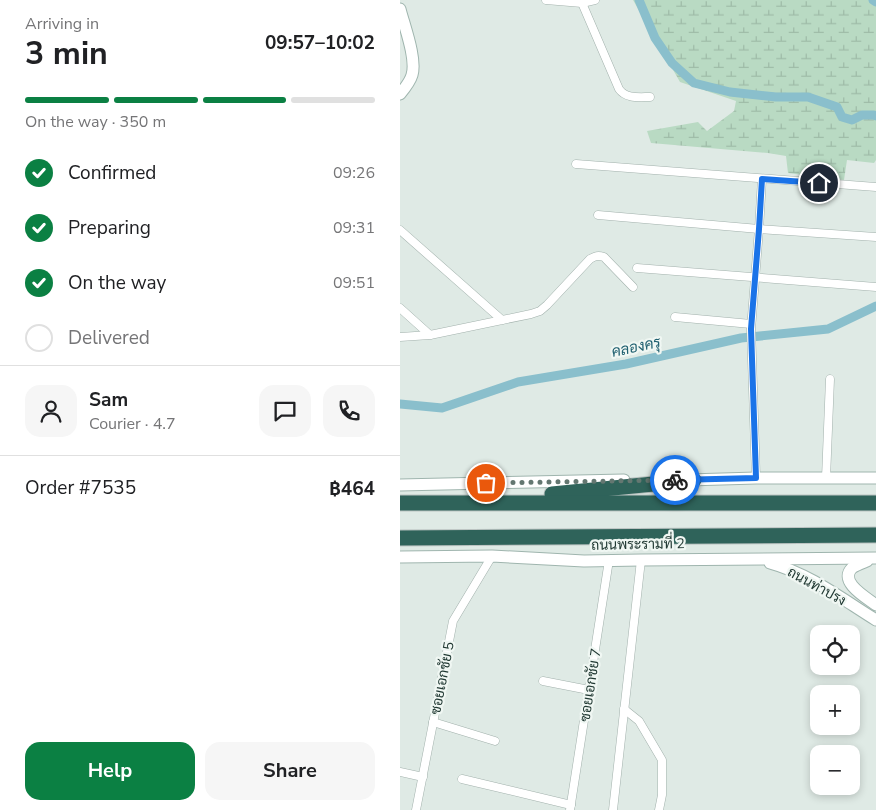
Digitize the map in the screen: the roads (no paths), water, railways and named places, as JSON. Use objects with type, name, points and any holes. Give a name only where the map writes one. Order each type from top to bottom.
[{"type":"highway","points":[[456,502],[694,480]]},
{"type":"highway","points":[[400,503],[876,503]]},
{"type":"highway","name":"ถนนพระรามที่ 2","points":[[400,538],[876,535]]},
{"type":"main road","points":[[400,9],[412,58],[413,72],[407,87],[400,94]]},
{"type":"main road","points":[[400,485],[756,478],[876,478]]},
{"type":"main road","name":"ถนนพระรามที่ 2","points":[[400,558],[492,556],[584,561],[874,558]]},
{"type":"main road","name":"ถนนท่าปรง","points":[[874,558],[856,565],[851,569],[848,577],[854,588],[876,605]]},
{"type":"main road","name":"ถนนท่าปรง","points":[[754,559],[801,574],[876,620]]},
{"type":"street","points":[[546,0],[582,3],[595,0]]},
{"type":"street","points":[[582,3],[618,89],[622,94],[628,96],[650,97]]},
{"type":"street","points":[[576,164],[876,187]]},
{"type":"street","points":[[756,478],[751,327],[762,179]]},
{"type":"street","points":[[598,215],[876,237]]},
{"type":"street","points":[[400,230],[502,320]]},
{"type":"street","points":[[400,337],[430,335],[540,311],[594,256],[604,257],[633,287]]},
{"type":"street","points":[[637,268],[876,287]]},
{"type":"street","points":[[400,308],[430,335]]},
{"type":"street","points":[[675,317],[751,327]]},
{"type":"street","points":[[826,478],[830,379]]},
{"type":"street","name":"ซอยเอกชัย 5","points":[[416,810],[453,621],[492,556]]},
{"type":"street","name":"ซอยเอกชัย 7","points":[[570,807],[609,560]]},
{"type":"street","points":[[613,810],[641,560]]},
{"type":"street","points":[[543,681],[589,690]]},
{"type":"street","points":[[624,709],[639,721],[662,760],[660,810]]},
{"type":"street","points":[[433,722],[495,740]]},
{"type":"street","points":[[400,772],[423,777]]},
{"type":"street","points":[[462,779],[570,807]]},
{"type":"waterway","points":[[639,0],[655,38],[672,63],[694,83],[730,92],[776,97],[808,97],[837,107],[842,117],[852,120],[862,115],[876,116]]},
{"type":"waterway","name":"คลองครุ","points":[[400,404],[442,408],[518,382],[626,364],[741,338],[828,329],[876,306]]}]
